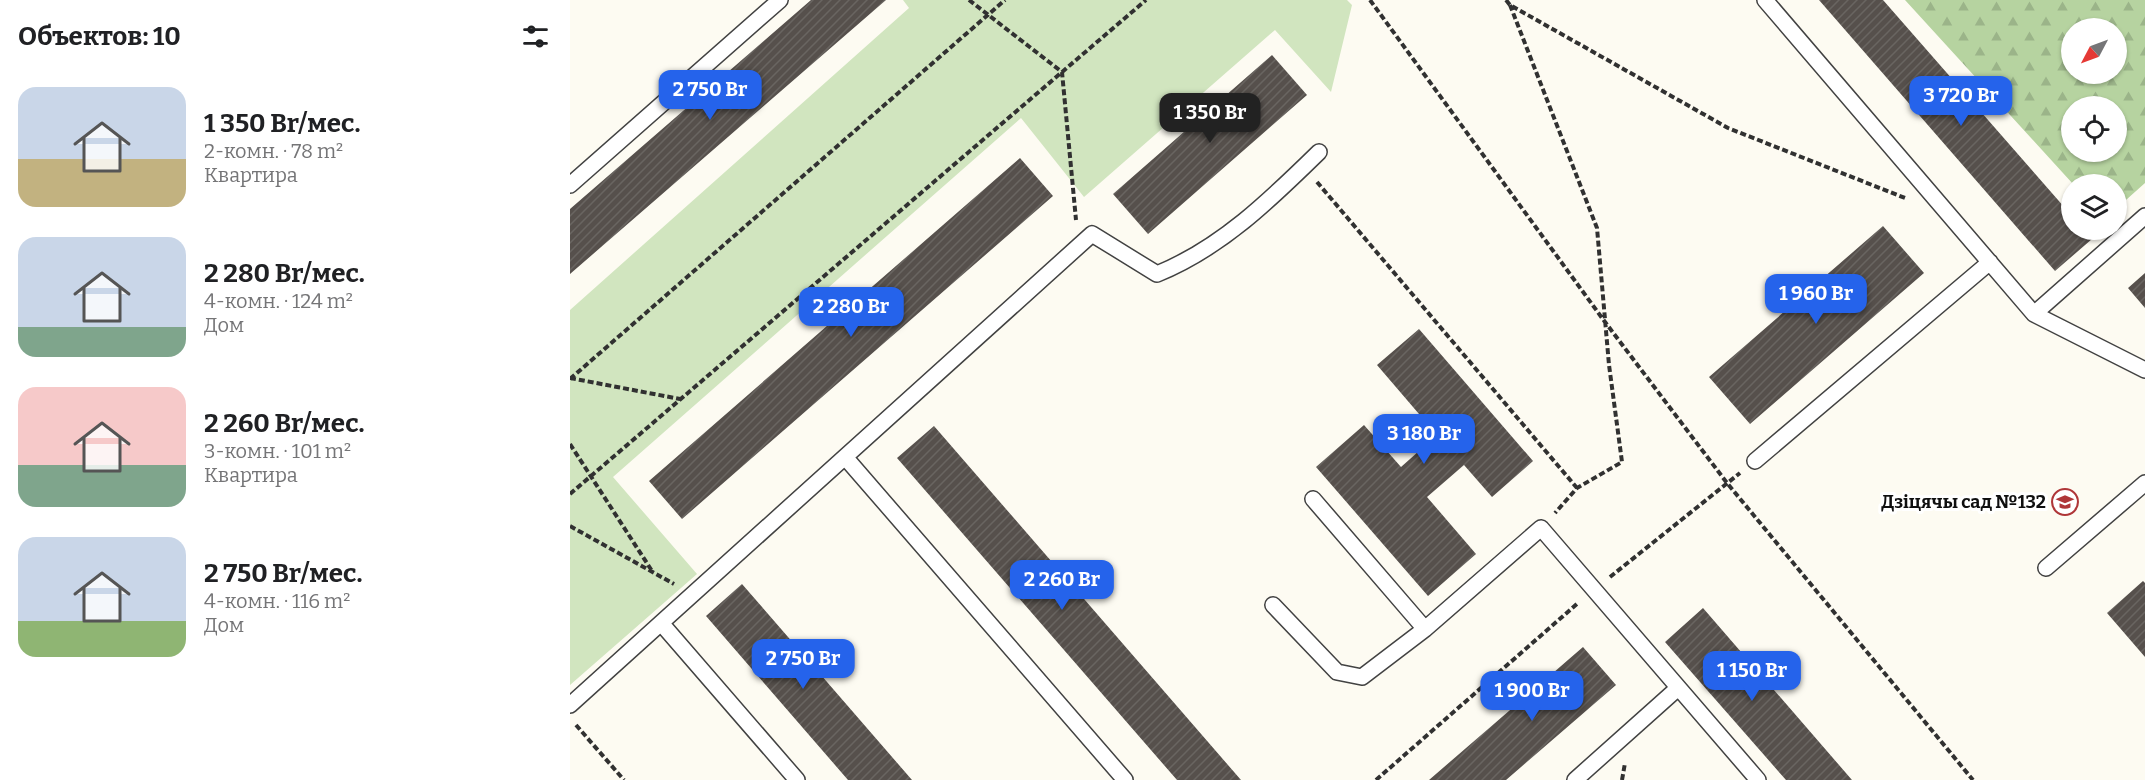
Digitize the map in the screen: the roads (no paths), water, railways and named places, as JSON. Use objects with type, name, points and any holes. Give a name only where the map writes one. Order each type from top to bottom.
[{"type":"lane","points":[[570,185],[780,0]]},
{"type":"lane","points":[[1765,0],[2034,314],[2145,370]]},
{"type":"lane","points":[[570,705],[1092,234],[1157,274],[1186,262],[1223,239],[1319,152]]},
{"type":"lane","points":[[2034,314],[2145,216]]},
{"type":"lane","points":[[1755,461],[1990,262]]},
{"type":"lane","points":[[845,457],[1125,780]]},
{"type":"lane","points":[[2046,567],[2145,483]]},
{"type":"lane","points":[[1313,500],[1425,629]]},
{"type":"lane","points":[[1273,605],[1337,672],[1362,677],[1425,629],[1541,528],[1758,780]]},
{"type":"lane","points":[[661,623],[797,780]]},
{"type":"lane","points":[[1575,780],[1678,688]]},
{"type":"place","name":"Дзіцячы сад №132","points":[[2065,502]]}]
